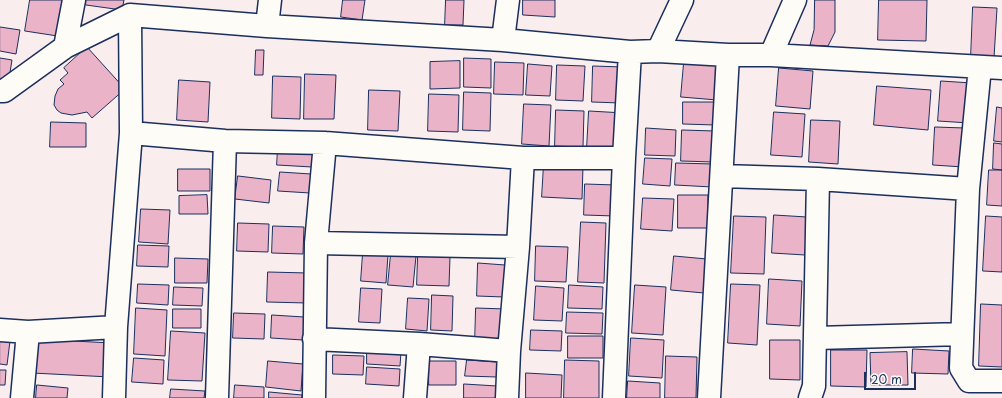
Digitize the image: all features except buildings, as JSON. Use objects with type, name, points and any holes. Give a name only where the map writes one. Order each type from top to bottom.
[{"type":"street","points":[[65,47],[74,0]]},
{"type":"street","points":[[266,26],[270,0]]},
{"type":"street","points":[[503,40],[508,0]]},
{"type":"street","points":[[658,51],[682,0]]},
{"type":"street","points":[[771,55],[795,0]]},
{"type":"street","points":[[0,91],[4,91],[65,47],[130,15],[175,9],[266,26],[503,40],[630,52],[658,51],[728,55],[771,55],[1002,68]]},
{"type":"street","points":[[114,398],[116,327],[131,133],[130,15]]},
{"type":"street","points":[[614,398],[630,52]]},
{"type":"street","points":[[709,398],[728,55]]},
{"type":"street","points":[[980,67],[968,189],[961,368],[969,381],[1002,381]]},
{"type":"street","points":[[131,133],[225,141],[325,143],[523,158],[624,158]]},
{"type":"street","points":[[217,398],[225,141]]},
{"type":"street","points":[[314,398],[316,243],[325,143]]},
{"type":"street","points":[[507,398],[508,351],[518,247],[523,158]]},
{"type":"street","points":[[722,176],[818,179],[968,189]]},
{"type":"street","points":[[810,398],[814,386],[816,338],[818,179]]},
{"type":"street","points":[[316,243],[518,247]]},
{"type":"street","points":[[0,330],[28,332],[116,327]]},
{"type":"street","points":[[22,398],[28,332]]},
{"type":"street","points":[[816,338],[962,334]]},
{"type":"street","points":[[314,339],[419,344],[508,351]]},
{"type":"street","points":[[415,398],[419,344]]}]
